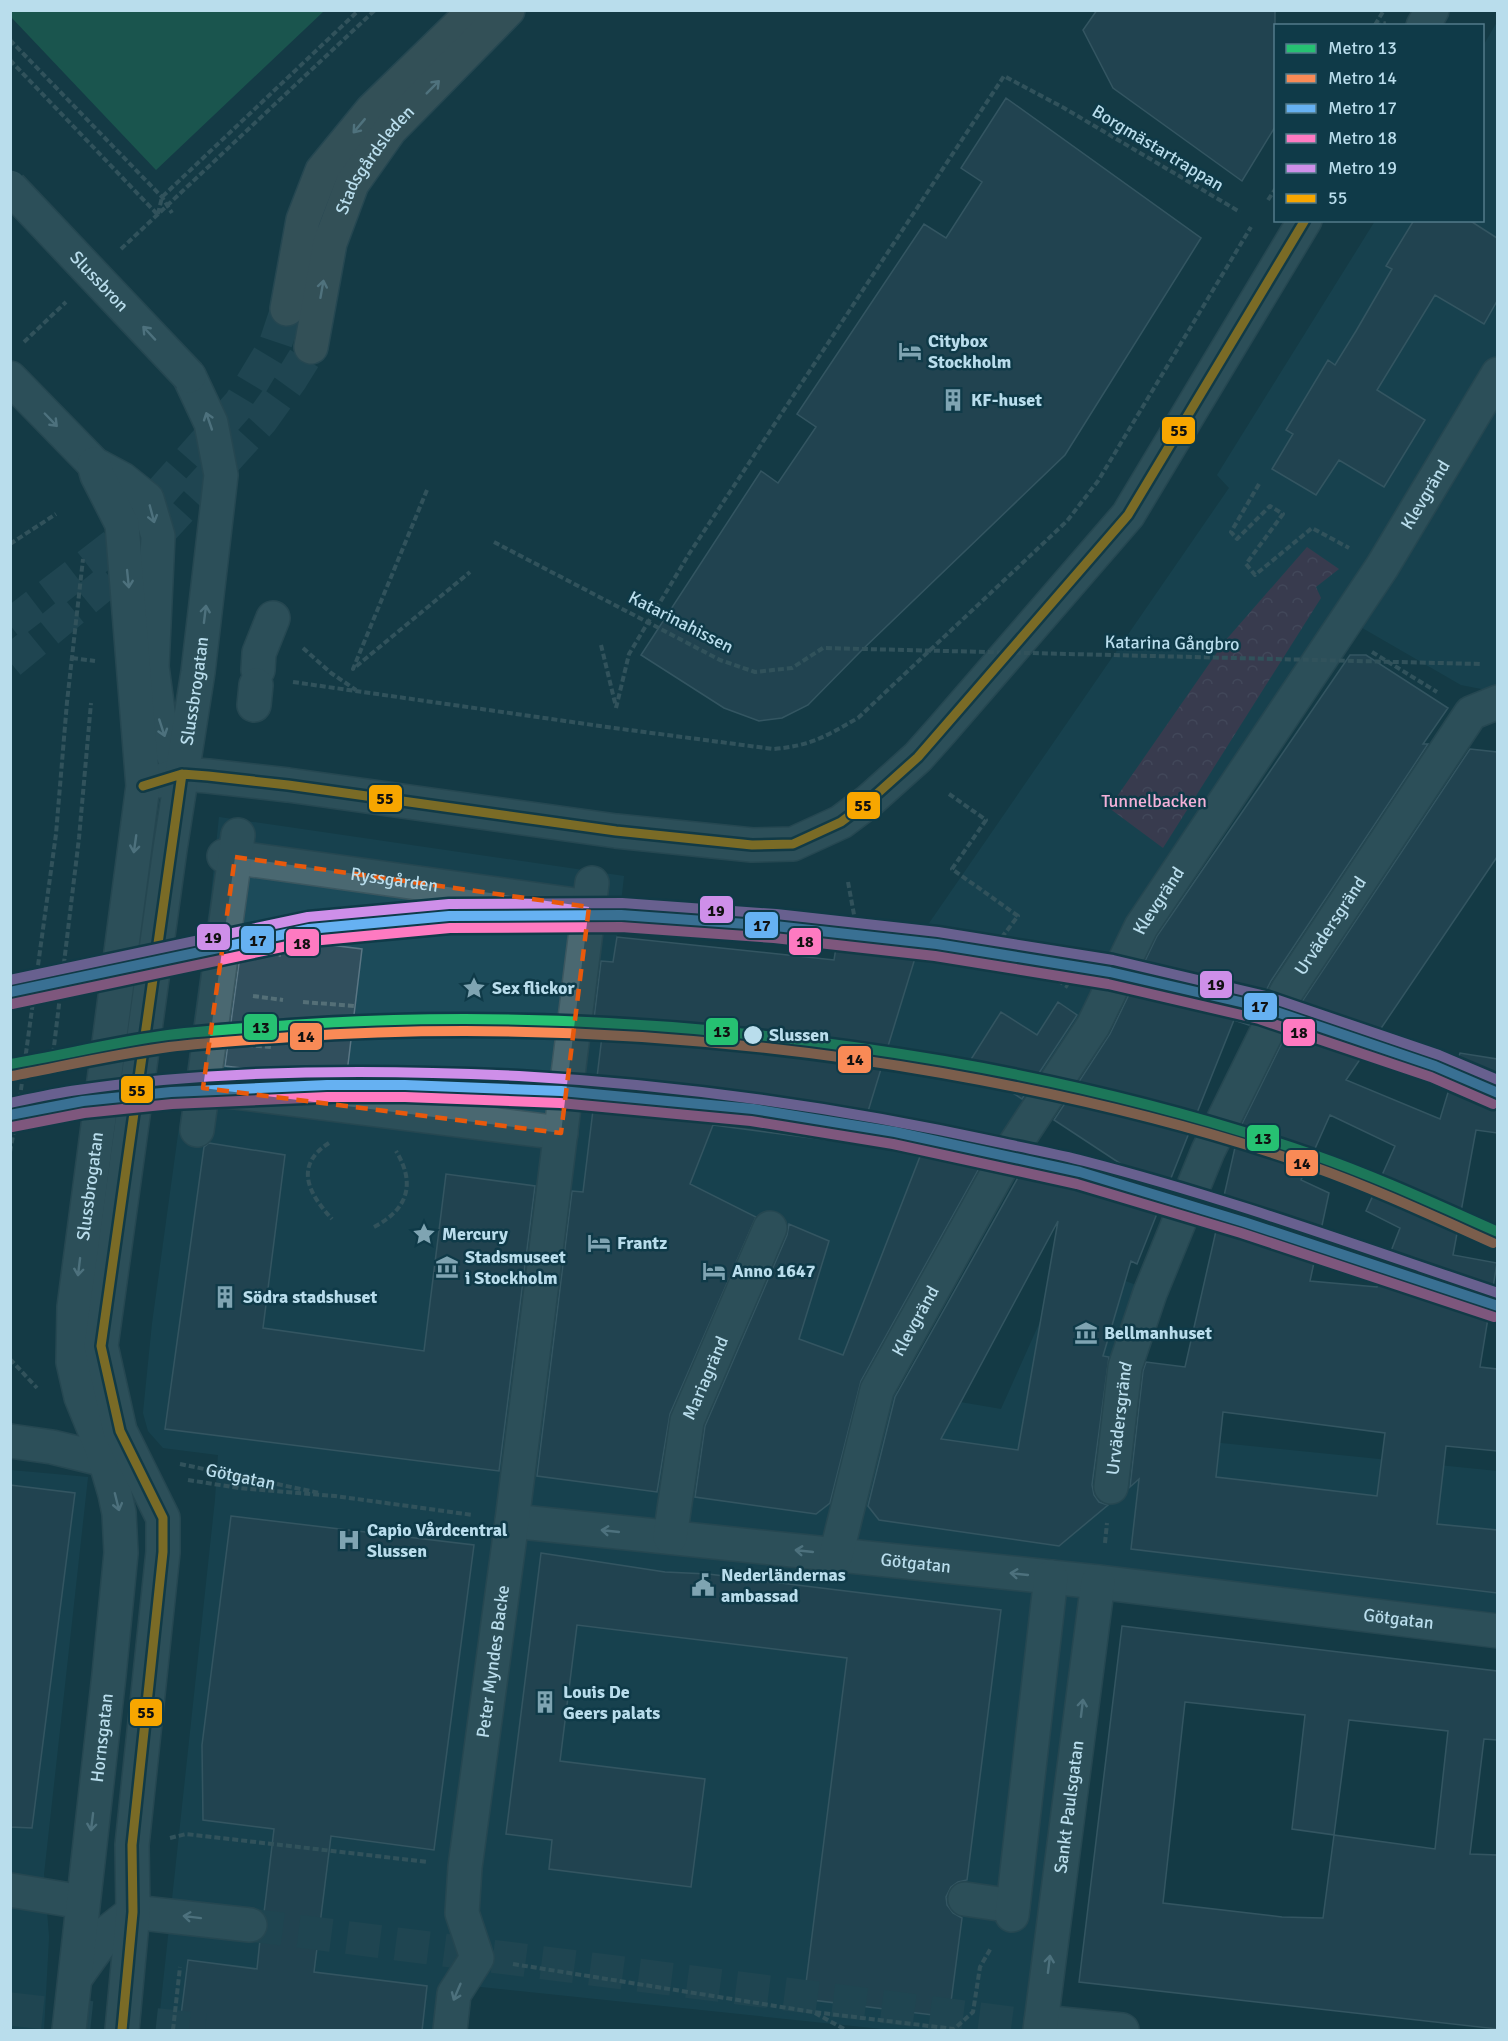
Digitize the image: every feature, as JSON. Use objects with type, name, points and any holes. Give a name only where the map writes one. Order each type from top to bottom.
[{"type":"main road","name":"Stadsgårdsleden","points":[[287,309],[303,220],[322,171],[372,110],[475,10]]},
{"type":"main road","name":"Stadsgårdsleden","points":[[311,347],[330,243],[352,184],[390,130],[508,10]]},
{"type":"street","points":[[1424,24],[1432,10]]},
{"type":"street","name":"Slussbron","points":[[10,187],[189,376]]},
{"type":"street","points":[[143,786],[182,774],[288,785],[616,831],[752,845],[793,844],[841,822],[877,794],[918,757],[1128,515],[1304,222]]},
{"type":"street","name":"Klevgränd","points":[[836,1555],[877,1390],[1006,1158],[1093,1026],[1141,927],[1382,567],[1497,374]]},
{"type":"street","name":"Slussbrogatan","points":[[138,1468],[120,1431],[101,1346],[198,672],[221,475],[211,423],[189,376]]},
{"type":"street","points":[[10,378],[94,464],[122,479],[147,499],[158,536],[152,667],[160,726],[182,774]]},
{"type":"street","name":"Slussbrogatan","points":[[94,464],[97,475],[122,524],[143,786],[74,1307],[73,1362],[81,1397],[103,1453]]},
{"type":"street","points":[[258,674],[273,618]]},
{"type":"street","name":"Urvädersgränd","points":[[1112,1487],[1125,1367],[1150,1293],[1213,1141],[1287,991],[1471,713],[1497,702]]},
{"type":"street","name":"Ryssgården","points":[[197,1130],[232,849],[591,895],[556,1178]]},
{"type":"street","points":[[202,1088],[375,1126],[561,1133]]},
{"type":"street","name":"Peter Myndes Backe","points":[[477,1958],[462,1912],[465,1867],[556,1178]]},
{"type":"street","name":"Mariagränd","points":[[670,1537],[687,1421],[770,1228]]},
{"type":"street","points":[[10,1442],[103,1453],[138,1468],[163,1518],[163,1551],[132,1845],[133,1912],[122,2031]]},
{"type":"street","name":"Hornsgatan","points":[[69,2031],[121,1553],[119,1513],[103,1453]]},
{"type":"street","name":"Götgatan","points":[[512,1521],[1098,1582],[1497,1631]]},
{"type":"street","points":[[965,1899],[1012,1911],[1051,1577]]},
{"type":"street","name":"Sankt Paulsgatan","points":[[1041,2026],[1098,1582]]},
{"type":"street","points":[[10,1890],[82,1902]]},
{"type":"street","points":[[74,1980],[109,1931],[133,1912],[250,1925]]},
{"type":"street","points":[[450,2031],[454,1994],[477,1958]]},
{"type":"street","points":[[1041,2026],[1122,2031]]},
{"type":"path","points":[[158,214],[162,197],[359,10]]},
{"type":"path","points":[[158,214],[375,10]]},
{"type":"path","points":[[1376,24],[1384,10]]},
{"type":"path","points":[[10,40],[162,197],[172,213]]},
{"type":"path","points":[[10,60],[158,214]]},
{"type":"path","name":"Borgmästartrappan","points":[[602,645],[616,708],[629,654],[689,554],[1004,76],[1064,108],[1240,212]]},
{"type":"path","points":[[1264,207],[1274,190]]},
{"type":"path","points":[[258,674],[614,728],[773,749],[799,747],[824,737],[858,717],[1067,521],[1098,481],[1252,227]]},
{"type":"path","points":[[1259,484],[1231,532],[1237,539],[1270,506],[1283,514],[1246,564],[1255,575],[1312,528],[1382,567]]},
{"type":"path","points":[[427,490],[352,669],[470,572]]},
{"type":"path","points":[[10,544],[56,514]]},
{"type":"path","name":"Katarinahissen","points":[[494,542],[720,660],[755,672],[792,668],[823,648],[863,649]]},
{"type":"path","points":[[10,1152],[19,1104],[56,834],[65,723],[83,563]]},
{"type":"path","name":"Katarina Gångbro","points":[[863,649],[1480,664]]},
{"type":"path","points":[[1368,649],[1442,695]]},
{"type":"path","points":[[52,1063],[78,838],[90,703]]},
{"type":"path","points":[[949,794],[986,820],[952,869],[1018,916],[999,941],[1101,1009]]},
{"type":"path","points":[[848,882],[855,920]]},
{"type":"path","points":[[303,1002],[355,1006]]},
{"type":"path","points":[[10,1103],[19,1104]]},
{"type":"path","points":[[374,1227],[391,1218],[402,1204],[408,1186],[406,1167],[397,1151],[375,1126]]},
{"type":"path","points":[[331,1141],[318,1150],[310,1160],[308,1183],[321,1207],[332,1219]]},
{"type":"path","name":"Götgatan","points":[[176,1463],[335,1496]]},
{"type":"path","name":"Götgatan","points":[[179,1479],[239,1488],[335,1496],[512,1521]]},
{"type":"path","points":[[164,1839],[186,1834],[465,1867]]},
{"type":"path","points":[[477,1958],[813,2012],[954,2029],[973,2012],[980,1967],[1012,1911]]},
{"type":"path","points":[[173,2031],[180,1967]]},
{"type":"path","points":[[813,2012],[846,2031]]},
{"type":"highlighted area","points":[[235,857],[589,907],[561,1133],[203,1088]]},
{"type":"shaded area","points":[[11,10],[324,11],[156,170],[11,17]]},
{"type":"shaded area","points":[[1497,22],[1497,692],[1461,685],[1352,622],[1171,889],[883,1389],[1001,1409],[1068,1259],[1149,1290],[1113,1432],[1497,1471],[1497,1639],[1099,1584],[1042,2030],[892,2030],[472,1986],[466,2030],[158,2030],[218,1455],[163,1448],[148,1431],[143,1413],[152,1324],[211,895],[219,817],[624,876],[617,937],[834,960],[841,917],[923,932],[1229,488],[1217,475],[1374,222],[1484,222],[1484,44]]},
{"type":"shaded area","points":[[10,1470],[88,1477],[44,1874],[49,1937],[44,2030],[11,2030]]},
{"type":"green space","name":"Tunnelbacken","points":[[1307,547],[1339,569],[1316,587],[1321,598],[1163,848],[1109,808],[1225,641]]},
{"type":"building","points":[[1097,10],[1275,10],[1274,129],[1242,181],[1113,88],[1083,30]]},
{"type":"building","name":"KF-huset","points":[[1006,98],[1201,238],[1065,455],[808,705],[782,718],[759,721],[724,708],[641,655],[761,471],[778,483],[816,427],[797,414],[924,224],[946,238],[982,182],[961,168]]},
{"type":"building","points":[[1413,222],[1472,222],[1497,238],[1497,301],[1484,324],[1435,295],[1377,390],[1425,420],[1384,487],[1339,460],[1316,495],[1272,469],[1293,434],[1286,430],[1328,360],[1335,365],[1356,331],[1392,269],[1386,266]]},
{"type":"building","points":[[1350,655],[1366,655],[1448,708],[1423,744],[1428,744],[1271,981],[1249,1025],[1234,1020],[1165,1193],[1054,1120],[1110,1034],[1157,936]]},
{"type":"building","points":[[1470,749],[1497,752],[1497,857],[1346,1080],[1440,1119],[1460,1053],[1497,1059],[1497,1133],[1476,1130],[1453,1255],[1497,1263],[1480,1367],[1497,1369],[1497,1451],[1446,1446],[1437,1524],[1497,1530],[1497,1593],[1131,1549],[1139,1479],[1130,1487],[1143,1371],[1146,1362],[1185,1367],[1239,1130],[1303,1000]],"holes":[[[1330,1115],[1395,1146],[1366,1211],[1400,1228],[1377,1287],[1310,1281],[1329,1193],[1301,1180]],[[1223,1412],[1385,1433],[1377,1496],[1216,1477]]]},
{"type":"building","points":[[841,917],[923,932],[858,1144],[713,1125],[690,1184],[756,1217],[670,1414],[657,1492],[537,1476],[572,1191],[583,1192],[603,1028],[593,1027],[601,961],[613,962],[617,937],[834,960]]},
{"type":"building","points":[[243,934],[362,949],[346,1081],[225,1066]]},
{"type":"building","points":[[1058,1002],[1077,1015],[1022,1099],[968,1064],[1001,1012],[1037,1035]]},
{"type":"building","points":[[933,1123],[992,1145],[861,1381],[830,1503],[816,1514],[695,1497],[705,1426],[787,1235],[789,1224],[829,1241],[799,1339],[843,1355]]},
{"type":"building","name":"Södra stadshuset","points":[[209,1143],[285,1155],[263,1328],[424,1351],[446,1174],[535,1186],[499,1471],[165,1429],[204,1147]]},
{"type":"building","points":[[1029,1158],[1160,1206],[1137,1264],[1131,1261],[1103,1356],[1109,1357],[1092,1485],[1094,1495],[1099,1502],[1108,1505],[1059,1546],[879,1520],[868,1506],[895,1397]],"holes":[[[1058,1221],[1018,1450],[941,1439]]]},
{"type":"building","points":[[10,1485],[75,1493],[32,1828],[10,1827]]},
{"type":"building","points":[[231,1516],[474,1545],[434,1850],[331,1836],[314,1972],[427,1986],[422,2031],[179,2031],[188,1960],[257,1969],[260,1940],[265,1936],[269,1926],[264,1913],[274,1829],[203,1820],[202,1745]]},
{"type":"building","points":[[541,1553],[665,1572],[708,1574],[1001,1610],[967,1880],[951,1887],[946,1897],[947,1905],[953,1913],[962,1918],[949,2017],[804,1999],[847,1658],[577,1625],[560,1761],[705,1779],[691,1887],[549,1869],[552,1840],[506,1834]]},
{"type":"building","points":[[1122,1626],[1497,1671],[1497,1740],[1484,1739],[1470,1854],[1497,1855],[1497,2029],[1079,1982]],"holes":[[[1185,1702],[1305,1715],[1292,1829],[1334,1835],[1323,1918],[1282,1917],[1163,1903]],[[1349,1720],[1448,1731],[1435,1849],[1334,1835]]]},
{"type":"tunnel","points":[[10,625],[114,545],[240,403],[275,345],[287,309]]},
{"type":"tunnel","points":[[10,662],[136,558],[261,421],[311,347]]},
{"type":"tunnel","points":[[250,1925],[1066,2030]]},
{"type":"tunnel","points":[[10,2009],[205,2030]]},
{"type":"metro line","name":"19","points":[[10,980],[308,917],[449,904],[622,903],[776,914],[938,932],[1113,960],[1266,996],[1439,1055],[1498,1080]]},
{"type":"metro line","name":"17","points":[[10,992],[309,929],[449,916],[621,915],[775,926],[937,944],[1110,972],[1262,1007],[1435,1066],[1498,1093]]},
{"type":"metro line","name":"18","points":[[12,1004],[311,941],[450,928],[621,927],[774,938],[935,956],[1108,984],[1259,1019],[1431,1077],[1493,1104]]},
{"type":"metro line","name":"13","points":[[10,1064],[168,1035],[372,1021],[536,1020],[700,1029],[781,1038],[944,1061],[1131,1100],[1269,1140],[1337,1164],[1498,1232]]},
{"type":"metro line","name":"14","points":[[12,1076],[169,1047],[373,1033],[536,1032],[699,1041],[780,1050],[942,1073],[1082,1101],[1174,1124],[1311,1166],[1493,1243]]},
{"type":"metro line","name":"19","points":[[10,1103],[132,1083],[298,1072],[410,1072],[519,1076],[701,1092],[882,1119],[1084,1161],[1240,1206],[1498,1293]]},
{"type":"metro line","name":"17","points":[[10,1115],[83,1101],[171,1092],[327,1085],[405,1085],[561,1091],[753,1109],[895,1132],[1080,1172],[1244,1222],[1498,1306]]},
{"type":"metro line","name":"18","points":[[12,1127],[84,1113],[172,1104],[327,1097],[405,1097],[560,1103],[751,1121],[893,1144],[1077,1184],[1241,1233],[1494,1317]]},
{"type":"transit line","name":"55","points":[[143,786],[182,774],[208,776],[616,831],[752,845],[793,844],[841,822],[869,801],[918,757],[1128,515],[1304,222]]},
{"type":"transit line","name":"55","points":[[122,2030],[133,1912],[132,1845],[163,1552],[163,1518],[120,1431],[101,1346],[182,774]]},
{"type":"place","name":"Citybox Stockholm","points":[[910,351]]},
{"type":"place","name":"KF-huset","points":[[953,400]]},
{"type":"place","name":"Sex flickor","points":[[474,988]]},
{"type":"place","name":"Slussen","points":[[753,1035]]},
{"type":"place","name":"Mercury","points":[[424,1234]]},
{"type":"place","name":"Frantz","points":[[599,1243]]},
{"type":"place","name":"Stadsmuseet i Stockholm","points":[[447,1267]]},
{"type":"place","name":"Anno 1647","points":[[714,1271]]},
{"type":"place","name":"Södra stadshuset","points":[[225,1297]]},
{"type":"place","name":"Bellmanhuset","points":[[1086,1333]]},
{"type":"place","name":"Capio Vårdcentral Slussen","points":[[349,1540]]},
{"type":"place","name":"Nederländernas ambassad","points":[[703,1585]]},
{"type":"place","name":"Louis De Geers palats","points":[[545,1702]]}]
